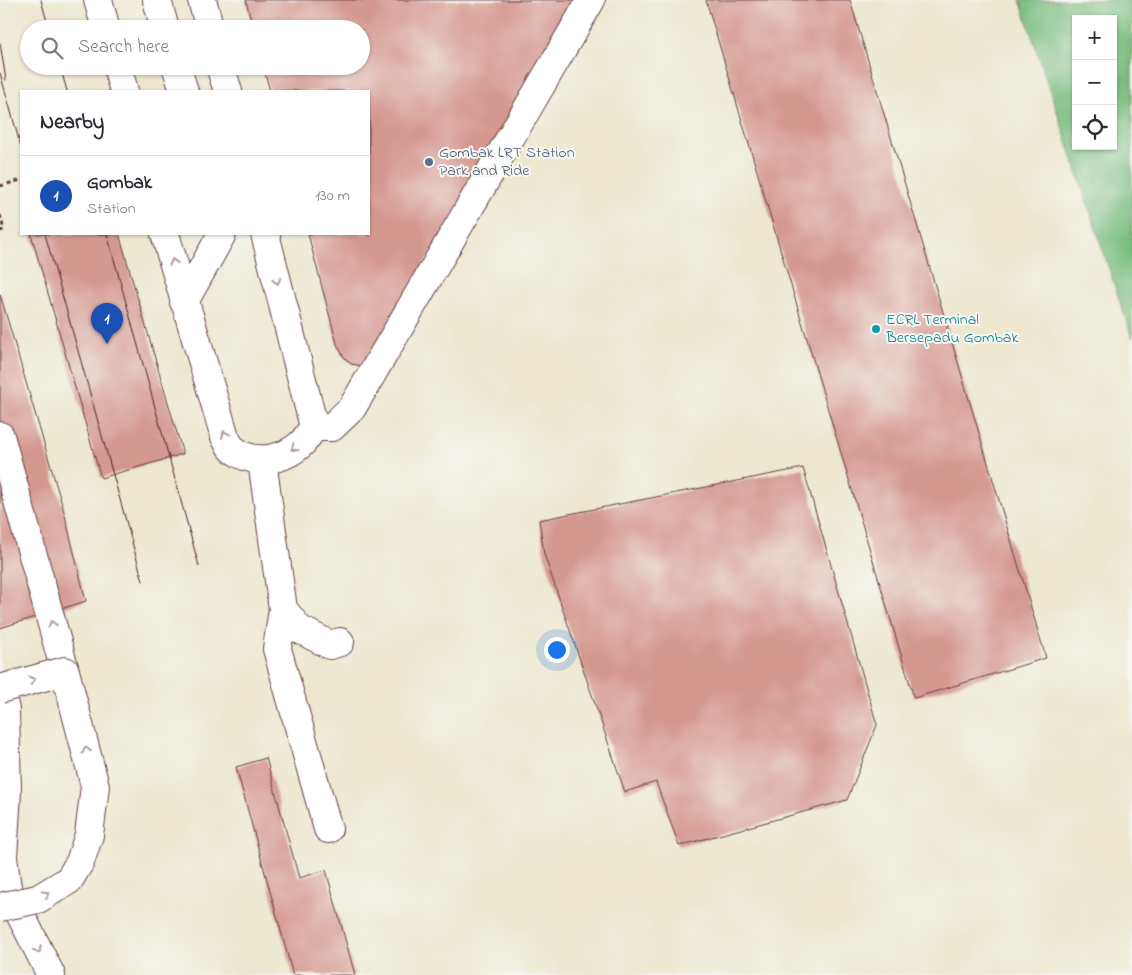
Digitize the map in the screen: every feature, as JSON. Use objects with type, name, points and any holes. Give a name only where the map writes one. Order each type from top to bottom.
[{"type":"lane","points":[[98,0],[104,20]]},
{"type":"lane","points":[[157,0],[163,20]]},
{"type":"lane","points":[[202,0],[208,20]]},
{"type":"lane","points":[[314,427],[332,427],[352,408],[591,0]]},
{"type":"lane","points":[[120,75],[124,90]]},
{"type":"lane","points":[[179,75],[184,90]]},
{"type":"lane","points":[[223,75],[228,90]]},
{"type":"lane","points":[[165,235],[225,437],[233,449],[262,461],[283,456],[302,443],[314,427]]},
{"type":"lane","points":[[184,302],[221,235]]},
{"type":"lane","points":[[265,235],[314,427]]},
{"type":"lane","points":[[0,436],[96,786],[89,836],[80,862],[68,880],[38,900],[0,907]]},
{"type":"lane","points":[[262,461],[283,609],[277,649],[328,830]]},
{"type":"lane","points":[[283,609],[299,629],[330,645],[340,642]]},
{"type":"lane","points":[[50,975],[7,888],[2,859],[5,710],[0,689],[65,671]]},
{"type":"path","points":[[0,186],[20,180]]},
{"type":"path","points":[[0,215],[2,230]]},
{"type":"green space","points":[[1020,0],[1132,0],[1132,338]]},
{"type":"building","name":"Gombak LRT Station Park and Ride","points":[[246,0],[581,0],[364,366],[351,364],[343,356],[337,344],[308,235],[370,235],[370,90],[270,90],[266,75],[370,75],[370,20],[251,20]]},
{"type":"building","name":"ECRL Terminal Bersepadu Gombak","points":[[706,0],[850,0],[1046,658],[914,698]]},
{"type":"building","points":[[31,235],[119,235],[183,454],[101,478]]},
{"type":"building","points":[[0,294],[63,508],[86,601],[0,628]]},
{"type":"building","points":[[803,468],[877,725],[847,800],[679,846],[656,782],[625,792],[544,554],[539,520]]},
{"type":"building","points":[[266,758],[299,878],[326,870],[355,975],[293,975],[236,767]]},
{"type":"tram line","points":[[41,0],[47,20]]},
{"type":"tram line","points":[[0,43],[6,80]]},
{"type":"tram line","points":[[0,73],[20,143]]},
{"type":"tram line","points":[[63,75],[67,90]]},
{"type":"tram line","points":[[45,235],[143,581]]},
{"type":"tram line","points":[[107,235],[199,566]]},
{"type":"place","name":"Gombak LRT Station Park and Ride","points":[[429,162]]},
{"type":"place","name":"ECRL Terminal Bersepadu Gombak","points":[[876,329]]},
{"type":"place","name":"Gombak","points":[[107,344]]}]
